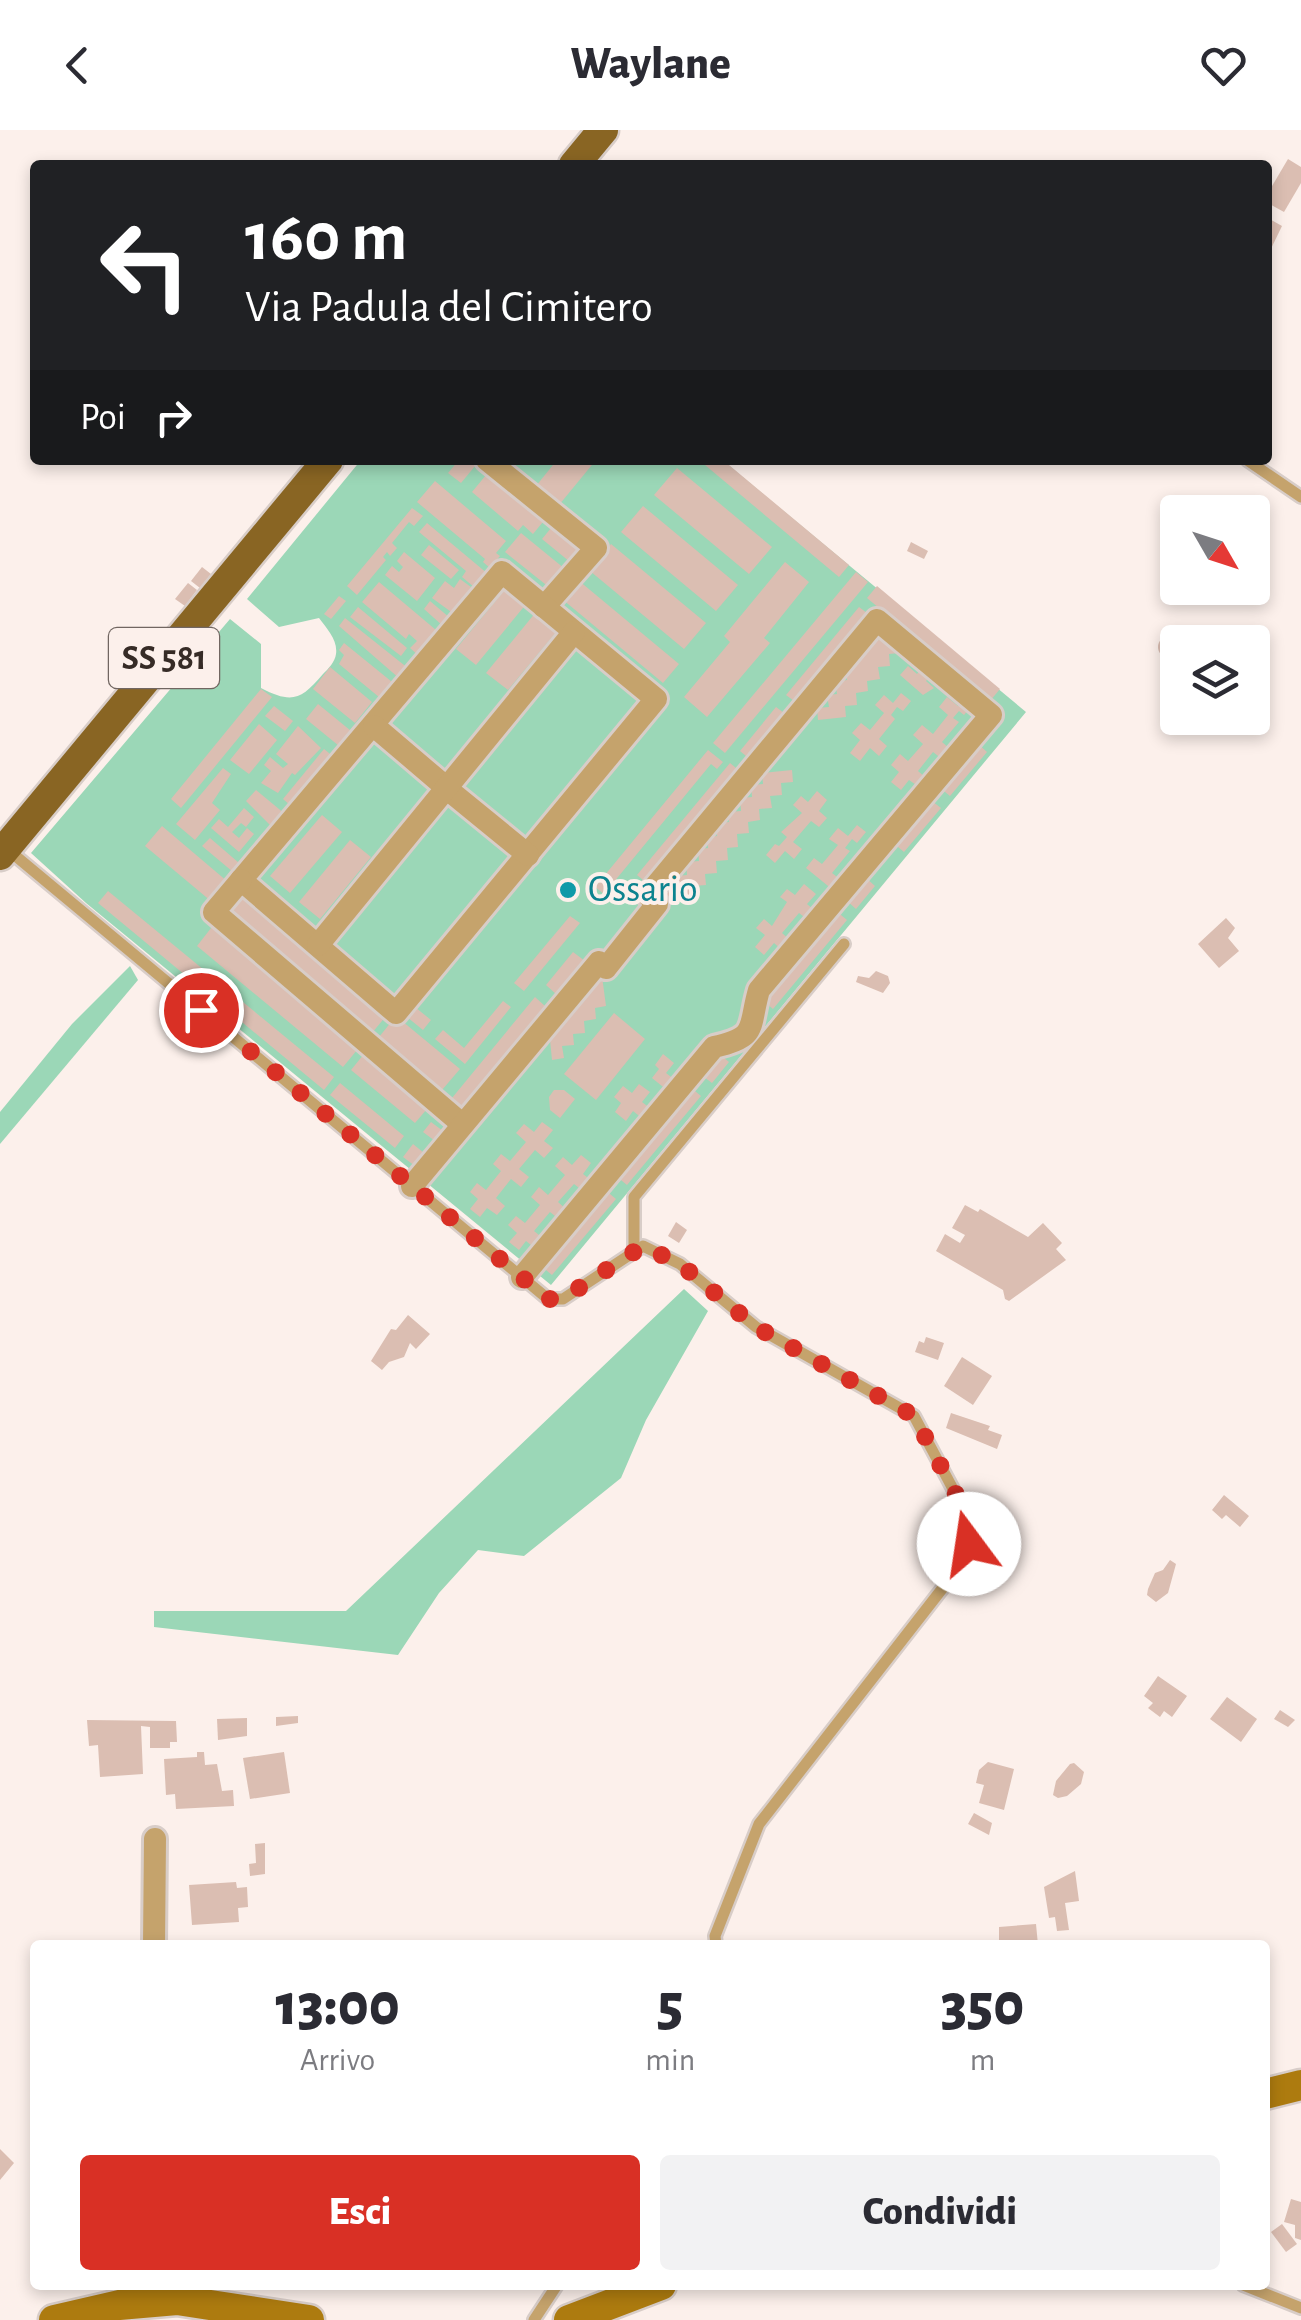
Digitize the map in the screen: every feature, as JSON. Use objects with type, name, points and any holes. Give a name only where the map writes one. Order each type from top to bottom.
[{"type":"main road","points":[[578,160],[603,130]]},
{"type":"main road","name":"SS 581","points":[[3,852],[324,465]]},
{"type":"street","points":[[493,465],[596,548],[544,607]]},
{"type":"street","points":[[241,880],[396,1013],[656,700],[502,572],[374,726],[241,880],[214,912],[462,1124]]},
{"type":"street","points":[[412,1186],[599,962],[606,968],[658,904],[648,894],[877,620],[991,714],[759,990],[752,1041],[714,1047],[522,1277]]},
{"type":"street","points":[[318,945],[444,786],[574,632]]},
{"type":"street","points":[[374,726],[528,854]]},
{"type":"street","points":[[154,1940],[155,1839]]},
{"type":"street","points":[[1270,2093],[1301,2085]]},
{"type":"street","points":[[569,2320],[648,2290]]},
{"type":"street","points":[[54,2320],[152,2294],[309,2320]]},
{"type":"lane","points":[[1255,465],[1301,497]]},
{"type":"lane","points":[[3,852],[548,1299],[562,1299],[643,1246],[680,1264],[756,1327],[914,1416],[968,1517],[969,1544],[956,1571],[759,1824],[715,1940]]},
{"type":"lane","points":[[634,1252],[634,1197],[752,1041],[844,944]]},
{"type":"lane","points":[[534,2320],[554,2290]]},
{"type":"lane","points":[[1256,2290],[1301,2308]]},
{"type":"green space","points":[[357,465],[728,465],[1026,712],[551,1285],[86,903],[31,853],[230,619],[261,644],[261,688],[295,697],[329,668],[335,657],[335,644],[319,618],[279,627],[247,599]]},
{"type":"green space","points":[[130,966],[138,980],[0,1144],[0,1112],[72,1024]]},
{"type":"green space","points":[[684,1289],[708,1311],[646,1420],[621,1478],[524,1556],[478,1550],[439,1593],[398,1655],[154,1627],[154,1611],[346,1611]]},
{"type":"building","points":[[1288,159],[1301,167],[1301,183],[1284,212],[1272,205],[1272,186]]},
{"type":"building","points":[[1272,220],[1282,226],[1272,247]]},
{"type":"building","points":[[455,465],[476,465],[461,483],[448,473]]},
{"type":"building","points":[[553,465],[592,465],[559,505],[536,486]]},
{"type":"building","points":[[705,465],[729,465],[849,565],[839,577]]},
{"type":"building","points":[[677,468],[772,547],[749,574],[654,495]]},
{"type":"building","points":[[491,469],[547,517],[533,534],[523,525],[518,531],[472,492]]},
{"type":"building","points":[[435,481],[506,541],[490,568],[483,562],[485,559],[417,502]]},
{"type":"building","points":[[643,506],[738,585],[716,611],[621,532]]},
{"type":"building","points":[[412,508],[423,516],[414,526],[409,522],[392,543],[397,548],[390,556],[387,552],[383,557],[386,560],[357,595],[347,586]]},
{"type":"building","points":[[556,522],[584,545],[570,562],[542,539]]},
{"type":"building","points":[[427,523],[488,574],[474,587],[462,577],[466,571],[419,532]]},
{"type":"building","points":[[521,533],[565,569],[550,588],[505,552]]},
{"type":"building","points":[[911,542],[928,551],[924,559],[907,551]]},
{"type":"building","points":[[611,544],[706,623],[684,649],[590,571]]},
{"type":"building","points":[[429,545],[459,570],[451,579],[421,555]]},
{"type":"building","points":[[404,552],[435,578],[417,601],[385,575],[392,566],[399,572],[403,567],[397,561]]},
{"type":"building","points":[[785,562],[809,582],[764,638],[770,643],[707,717],[684,697],[730,642],[724,636]]},
{"type":"building","points":[[202,567],[211,574],[200,588],[191,581]]},
{"type":"building","points":[[856,572],[868,582],[725,753],[713,743]]},
{"type":"building","points":[[460,579],[471,587],[454,614],[432,598],[445,581],[454,588]]},
{"type":"building","points":[[578,580],[679,664],[663,683],[562,599]]},
{"type":"building","points":[[379,582],[436,630],[419,656],[410,648],[417,641],[409,634],[406,639],[362,602]]},
{"type":"building","points":[[188,583],[197,590],[185,606],[175,599]]},
{"type":"building","points":[[877,586],[1000,689],[990,701],[867,598]]},
{"type":"building","points":[[507,587],[527,603],[476,665],[456,649]]},
{"type":"building","points":[[339,596],[346,601],[331,619],[324,614]]},
{"type":"building","points":[[430,601],[450,618],[443,626],[424,609]]},
{"type":"building","points":[[358,607],[407,648],[401,656],[350,617]]},
{"type":"building","points":[[859,607],[871,616],[798,704],[786,695]]},
{"type":"building","points":[[536,612],[558,630],[508,690],[486,673]]},
{"type":"building","points":[[345,618],[409,669],[400,679],[339,626]]},
{"type":"building","points":[[143,630],[151,636],[139,650],[132,644]]},
{"type":"building","points":[[897,638],[899,653],[889,654],[890,666],[878,667],[880,679],[867,681],[868,691],[856,693],[857,705],[845,706],[846,717],[818,720],[817,708],[829,707],[827,695],[837,694],[835,682],[847,680],[846,667],[855,666],[854,654],[862,642]]},
{"type":"building","points":[[344,643],[397,686],[385,702],[339,664],[344,655],[339,650]]},
{"type":"building","points":[[926,663],[935,670],[926,681],[934,688],[923,695],[900,675],[908,666],[917,674]]},
{"type":"building","points":[[330,667],[372,702],[355,723],[313,689]]},
{"type":"building","points":[[261,689],[272,697],[181,808],[171,799]]},
{"type":"building","points":[[901,693],[911,701],[903,711],[897,707],[891,715],[895,719],[879,739],[887,746],[879,756],[870,748],[860,761],[850,753],[860,740],[852,733],[861,723],[870,730],[884,713],[875,705],[884,695],[893,703]]},
{"type":"building","points":[[947,697],[958,706],[966,697],[974,703],[964,715],[959,711],[953,718],[959,722],[942,742],[950,749],[942,759],[933,752],[918,771],[926,778],[919,787],[909,780],[901,790],[891,782],[899,772],[891,765],[900,754],[908,761],[923,744],[913,735],[922,725],[933,734],[948,715],[939,707]]},
{"type":"building","points":[[318,704],[356,735],[344,750],[306,719]]},
{"type":"building","points":[[274,706],[293,721],[285,731],[265,716]]},
{"type":"building","points":[[776,707],[788,716],[752,761],[740,751]]},
{"type":"building","points":[[259,724],[277,740],[249,774],[230,760]]},
{"type":"building","points":[[298,726],[321,748],[295,775],[292,773],[278,793],[261,783],[271,771],[264,765],[270,757],[283,768],[288,764],[276,754]]},
{"type":"building","points":[[976,742],[987,752],[950,796],[939,787]]},
{"type":"building","points":[[324,749],[335,758],[291,806],[283,799]]},
{"type":"building","points":[[708,750],[723,762],[717,769],[711,764],[604,894],[595,887]]},
{"type":"building","points":[[730,763],[742,773],[649,885],[637,875]]},
{"type":"building","points":[[223,768],[231,774],[212,803],[220,810],[195,840],[176,824]]},
{"type":"building","points":[[792,770],[793,782],[781,783],[782,795],[770,796],[772,808],[759,809],[760,820],[748,822],[749,833],[737,834],[738,847],[727,848],[728,860],[716,861],[717,873],[705,874],[706,885],[694,886],[696,898],[667,900],[666,888],[677,887],[676,876],[687,875],[686,862],[699,861],[698,849],[708,848],[707,837],[717,836],[715,823],[729,822],[728,812],[741,811],[740,798],[752,797],[751,785],[763,784],[762,773]]},
{"type":"building","points":[[256,790],[285,814],[273,828],[246,801]]},
{"type":"building","points":[[817,791],[827,800],[819,811],[827,818],[819,827],[811,821],[793,842],[802,849],[794,859],[785,851],[775,863],[766,855],[787,837],[781,832],[802,813],[793,805],[801,796],[808,802]]},
{"type":"building","points":[[928,798],[941,808],[904,852],[892,842]]},
{"type":"building","points":[[244,808],[254,817],[246,827],[241,823],[232,832],[239,838],[247,828],[254,834],[239,852],[211,828],[219,819],[228,827]]},
{"type":"building","points":[[322,815],[342,832],[290,893],[270,876]]},
{"type":"building","points":[[857,825],[866,832],[857,843],[852,839],[845,848],[850,851],[832,873],[841,880],[833,890],[806,868],[814,858],[822,864],[838,845],[829,839],[838,828],[848,836]]},
{"type":"building","points":[[162,826],[228,882],[212,902],[145,846]]},
{"type":"building","points":[[210,838],[246,869],[239,877],[202,846]]},
{"type":"building","points":[[350,840],[371,857],[320,919],[299,902]]},
{"type":"building","points":[[865,877],[875,886],[856,909],[846,900]]},
{"type":"building","points":[[804,884],[816,894],[807,904],[815,911],[808,920],[799,913],[782,933],[791,941],[783,951],[774,943],[764,955],[755,947],[765,935],[756,928],[764,919],[772,926],[787,902],[780,897],[787,889],[795,895]]},
{"type":"building","points":[[108,891],[334,1077],[324,1090],[98,903]]},
{"type":"building","points":[[245,891],[391,1010],[372,1033],[226,913]]},
{"type":"building","points":[[835,910],[847,920],[773,1009],[761,999]]},
{"type":"building","points":[[570,916],[580,923],[524,991],[514,983]]},
{"type":"building","points":[[1226,918],[1235,928],[1228,938],[1239,951],[1219,968],[1198,944]]},
{"type":"building","points":[[215,923],[362,1044],[343,1067],[197,946]]},
{"type":"building","points":[[573,952],[585,961],[557,995],[546,985]]},
{"type":"building","points":[[876,971],[888,976],[890,983],[883,993],[856,982],[858,976],[869,978]]},
{"type":"building","points":[[602,976],[606,1006],[595,1008],[596,1019],[584,1021],[585,1033],[573,1034],[574,1045],[562,1046],[564,1058],[552,1060],[549,1030],[560,1029],[559,1017],[570,1016],[569,1003],[589,977]]},
{"type":"building","points":[[535,997],[546,1007],[463,1107],[452,1098]]},
{"type":"building","points":[[503,1001],[511,1007],[465,1064],[435,1039],[443,1030],[464,1048]]},
{"type":"building","points":[[410,1003],[431,1020],[423,1030],[402,1013]]},
{"type":"building","points":[[614,1013],[645,1039],[596,1100],[564,1074]]},
{"type":"building","points":[[396,1016],[460,1069],[442,1090],[379,1037]]},
{"type":"building","points":[[368,1049],[433,1102],[415,1123],[351,1070]]},
{"type":"building","points":[[718,1053],[729,1062],[712,1083],[700,1074]]},
{"type":"building","points":[[663,1054],[674,1063],[666,1073],[675,1080],[667,1090],[652,1078]]},
{"type":"building","points":[[340,1083],[404,1136],[395,1148],[330,1095]]},
{"type":"building","points":[[639,1084],[650,1092],[642,1102],[651,1109],[643,1119],[633,1111],[626,1121],[615,1112],[621,1103],[614,1097],[623,1086],[632,1093]]},
{"type":"building","points":[[690,1087],[701,1096],[627,1185],[616,1176]]},
{"type":"building","points":[[554,1090],[564,1090],[575,1099],[560,1118],[550,1110],[549,1097]]},
{"type":"building","points":[[431,1122],[443,1131],[435,1141],[423,1132]]},
{"type":"building","points":[[542,1122],[553,1130],[544,1141],[553,1148],[544,1158],[535,1150],[519,1169],[529,1177],[521,1187],[511,1179],[496,1198],[505,1206],[497,1215],[487,1208],[480,1217],[470,1209],[478,1199],[470,1192],[477,1183],[486,1190],[501,1171],[493,1164],[501,1154],[510,1161],[526,1142],[516,1133],[524,1124],[534,1132]]},
{"type":"building","points":[[413,1144],[424,1153],[415,1166],[403,1157]]},
{"type":"building","points":[[581,1155],[591,1163],[583,1174],[592,1181],[583,1191],[574,1184],[558,1202],[568,1211],[560,1220],[550,1212],[534,1231],[544,1239],[536,1249],[526,1241],[519,1250],[509,1242],[517,1233],[508,1225],[516,1216],[525,1223],[540,1205],[531,1197],[539,1187],[548,1195],[565,1175],[555,1166],[563,1157],[572,1165]]},
{"type":"building","points":[[604,1189],[616,1199],[552,1275],[541,1266]]},
{"type":"building","points":[[965,1205],[978,1212],[980,1209],[1028,1237],[1043,1223],[1062,1243],[1056,1249],[1066,1260],[1009,1301],[1005,1299],[1003,1290],[936,1251],[945,1234],[960,1243],[965,1235],[952,1228]]},
{"type":"building","points":[[676,1222],[687,1230],[679,1243],[668,1236]]},
{"type":"building","points":[[408,1315],[430,1334],[416,1349],[410,1343],[404,1357],[389,1362],[382,1370],[371,1361],[391,1329],[396,1330]]},
{"type":"building","points":[[926,1337],[944,1343],[938,1360],[915,1352],[919,1341],[924,1343]]},
{"type":"building","points":[[962,1357],[992,1376],[973,1405],[944,1386]]},
{"type":"building","points":[[951,1413],[990,1426],[988,1430],[1002,1435],[997,1449],[946,1428]]},
{"type":"building","points":[[1224,1495],[1249,1516],[1240,1527],[1212,1510]]},
{"type":"building","points":[[1170,1560],[1176,1564],[1168,1593],[1156,1602],[1147,1595],[1148,1589],[1155,1573]]},
{"type":"building","points":[[1158,1676],[1187,1696],[1172,1717],[1164,1711],[1160,1717],[1148,1708],[1153,1703],[1144,1696]]},
{"type":"building","points":[[1227,1697],[1257,1719],[1241,1742],[1210,1719]]},
{"type":"building","points":[[1280,1710],[1295,1720],[1288,1727],[1274,1719]]},
{"type":"building","points":[[298,1716],[298,1723],[276,1726],[276,1717]]},
{"type":"building","points":[[247,1718],[247,1736],[218,1740],[217,1719]]},
{"type":"building","points":[[87,1720],[176,1721],[177,1742],[170,1742],[170,1748],[150,1748],[150,1727],[141,1726],[143,1774],[100,1777],[98,1745],[89,1746]]},
{"type":"building","points":[[197,1752],[204,1752],[205,1765],[217,1764],[222,1791],[233,1790],[234,1806],[176,1809],[175,1794],[166,1795],[164,1759],[197,1757]]},
{"type":"building","points":[[284,1752],[290,1793],[250,1799],[243,1758]]},
{"type":"building","points":[[988,1762],[1014,1769],[1004,1810],[979,1803],[984,1785],[976,1783],[979,1770]]},
{"type":"building","points":[[1074,1763],[1084,1772],[1081,1784],[1058,1798],[1053,1795],[1056,1781]]},
{"type":"building","points":[[974,1813],[992,1823],[989,1835],[968,1824]]},
{"type":"building","points":[[265,1843],[265,1874],[250,1876],[249,1864],[256,1863],[255,1844]]},
{"type":"building","points":[[1075,1871],[1079,1901],[1065,1903],[1069,1930],[1057,1931],[1055,1917],[1049,1918],[1044,1887]]},
{"type":"building","points":[[236,1882],[237,1888],[247,1887],[248,1907],[238,1908],[239,1922],[192,1925],[189,1885]]},
{"type":"building","points":[[1036,1924],[1038,1940],[999,1940],[999,1927]]},
{"type":"building","points":[[0,2149],[14,2163],[0,2180]]},
{"type":"building","points":[[1291,2199],[1301,2202],[1301,2240],[1295,2238],[1295,2225],[1284,2222]]},
{"type":"building","points":[[1282,2224],[1297,2244],[1286,2252],[1271,2232]]},
{"type":"place","name":"Ossario","points":[[568,890]]},
{"type":"route","points":[[201,1010],[548,1299],[562,1299],[643,1246],[680,1264],[756,1327],[914,1416],[968,1517],[969,1544]]}]
